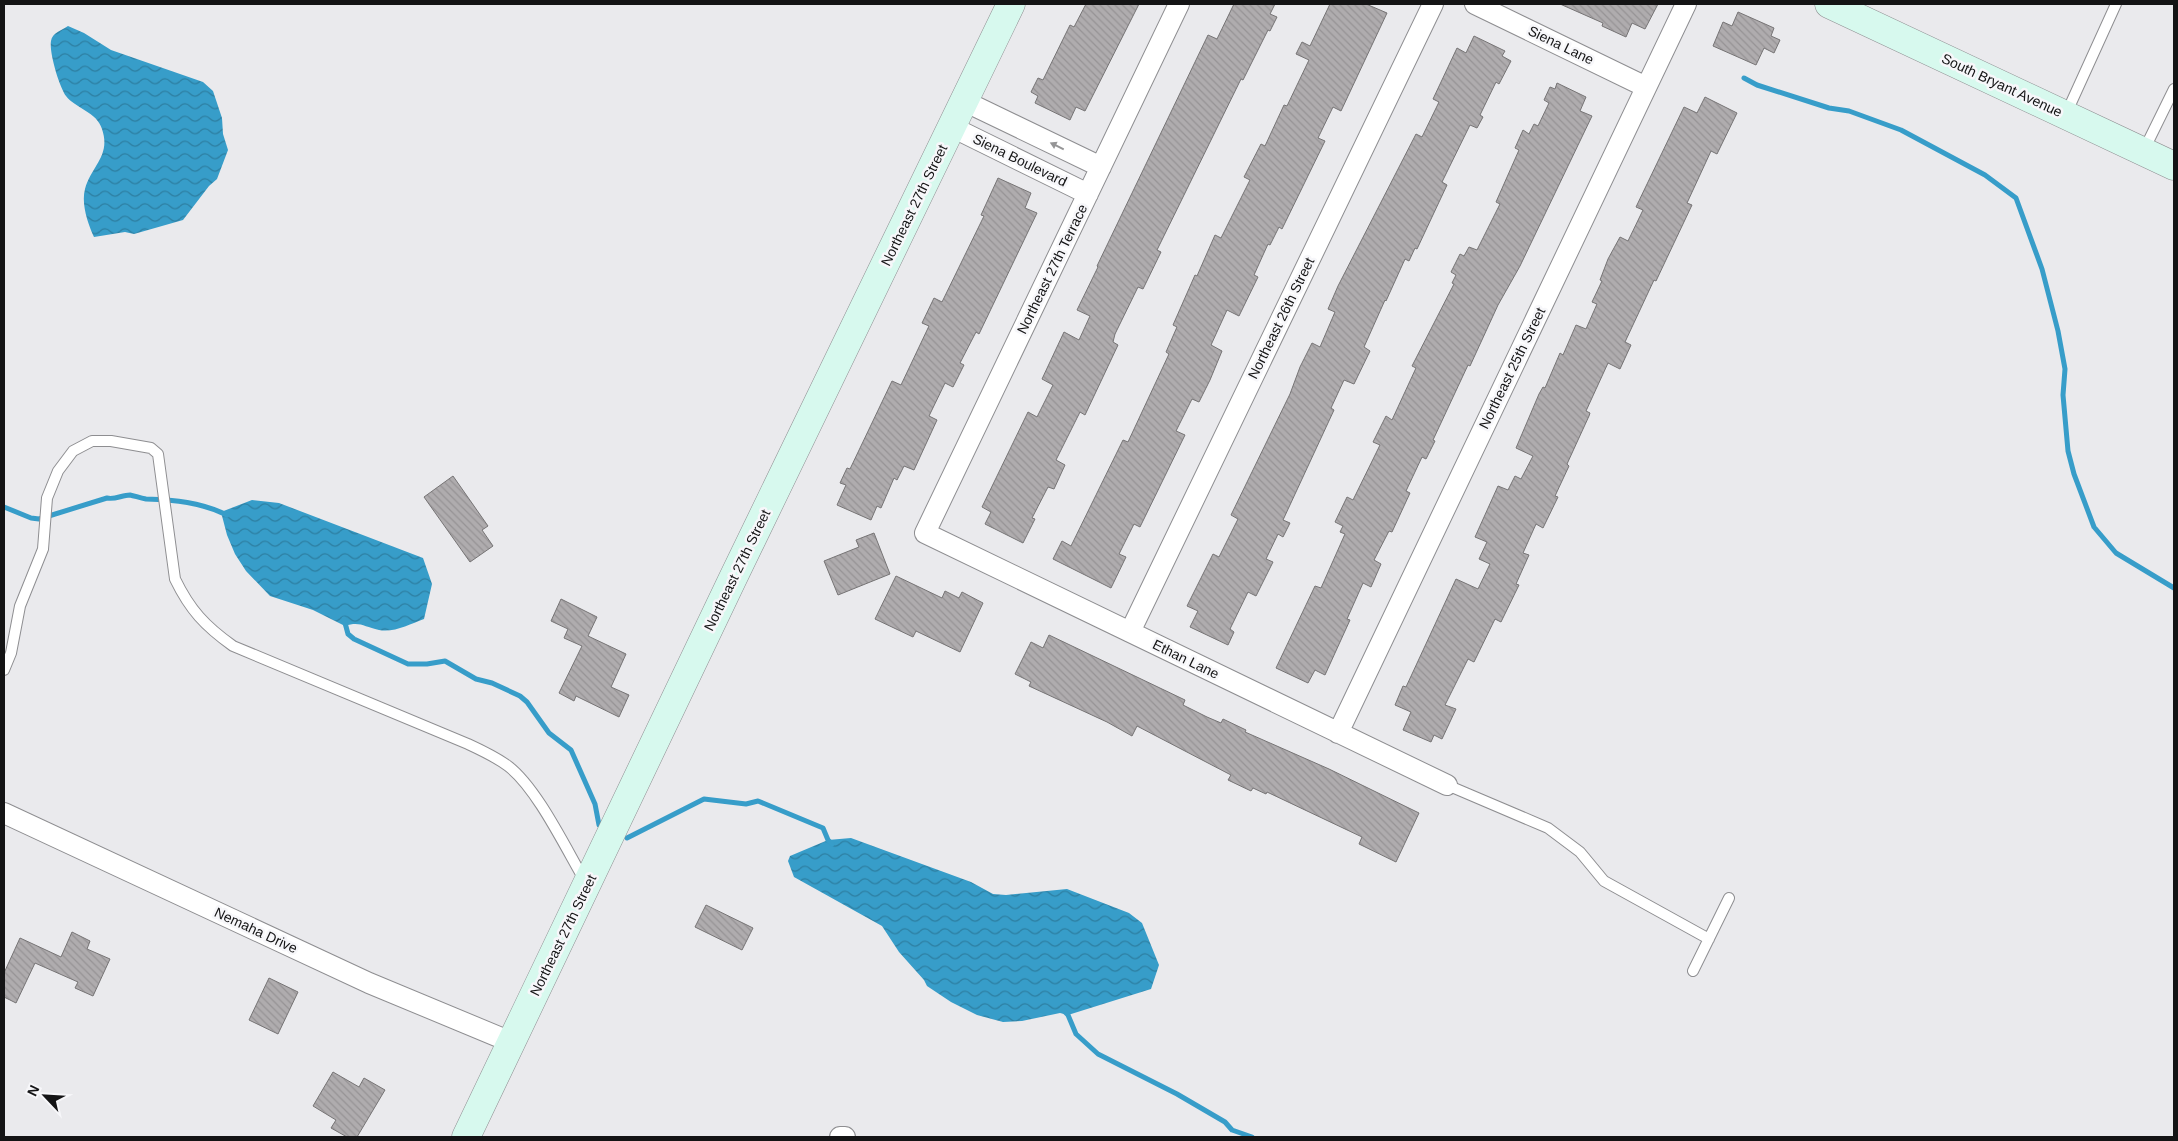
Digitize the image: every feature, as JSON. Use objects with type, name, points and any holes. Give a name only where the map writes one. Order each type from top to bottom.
[{"type":"street","name":"Northeast 27th Street","points":[[466,1137],[1011,4]]},
{"type":"street","name":"Northeast 27th Terrace","points":[[925,534],[1178,4]]},
{"type":"street","name":"Northeast 26th Street","points":[[1130,632],[1433,4]]},
{"type":"street","name":"Siena Lane","points":[[1475,4],[1646,87]]},
{"type":"street","name":"Northeast 25th Street","points":[[1338,733],[1686,4]]},
{"type":"street","name":"South Bryant Avenue","points":[[1835,5],[2174,166]]},
{"type":"street","name":"Siena Boulevard","points":[[964,101],[1101,167]]},
{"type":"street","name":"Siena Boulevard","points":[[952,126],[1088,194]]},
{"type":"street","name":"Ethan Lane","points":[[925,534],[1446,785]]},
{"type":"street","name":"Nemaha Drive","points":[[4,813],[370,983],[511,1042]]},
{"type":"lane","points":[[2066,114],[2116,4]]},
{"type":"lane","points":[[2143,151],[2174,89]]},
{"type":"lane","points":[[4,670],[11,654],[20,606],[43,549],[47,498],[58,470],[73,451],[92,441],[111,441],[151,448],[158,454],[175,579],[184,598],[195,614],[212,631],[233,646],[468,744],[491,755],[509,767],[540,804],[587,885]]},
{"type":"lane","points":[[1446,785],[1548,828],[1580,852],[1604,881],[1709,939]]},
{"type":"lane","points":[[1693,971],[1729,898]]},
{"type":"water","points":[[68,26],[84,33],[111,50],[203,82],[213,91],[222,118],[223,134],[228,150],[217,179],[209,186],[183,220],[134,234],[125,232],[94,237],[86,214],[84,195],[88,181],[100,160],[104,138],[96,118],[66,96],[58,77],[53,61],[51,41],[55,34]]},
{"type":"water","points":[[252,500],[279,503],[423,558],[432,584],[424,619],[402,628],[385,631],[358,624],[345,626],[313,610],[270,596],[246,571],[235,554],[227,535],[221,512]]},
{"type":"water","points":[[851,838],[971,882],[993,894],[1006,895],[1067,889],[1129,913],[1142,923],[1159,965],[1151,989],[1068,1015],[1060,1013],[1022,1021],[1003,1022],[977,1015],[951,1002],[927,986],[899,952],[882,926],[794,877],[788,861],[790,856],[828,840]]},
{"type":"building","points":[[1086,4],[1139,4],[1085,111],[1076,107],[1070,120],[1035,103],[1038,96],[1031,92],[1038,78],[1043,80],[1070,25],[1074,27]]},
{"type":"building","points":[[1234,4],[1275,4],[1270,14],[1277,17],[1270,31],[1268,30],[1243,80],[1241,79],[1157,250],[1161,252],[1143,289],[1138,287],[1115,334],[1113,342],[1118,345],[1085,415],[1080,412],[1056,460],[1065,465],[1054,489],[1048,487],[1032,518],[1035,519],[1023,543],[985,524],[991,512],[982,507],[1028,412],[1037,417],[1053,385],[1042,379],[1064,332],[1079,340],[1090,316],[1077,310],[1097,266],[1208,35],[1217,39]]},
{"type":"building","points":[[1330,4],[1366,4],[1387,13],[1341,111],[1333,107],[1318,138],[1325,141],[1282,229],[1279,227],[1270,245],[1268,244],[1254,275],[1258,277],[1239,316],[1227,310],[1211,345],[1222,351],[1210,380],[1199,402],[1192,399],[1176,431],[1185,435],[1140,527],[1134,524],[1119,554],[1126,557],[1111,588],[1053,559],[1062,541],[1071,546],[1123,440],[1128,442],[1169,354],[1166,352],[1177,327],[1173,325],[1195,275],[1197,276],[1215,235],[1221,238],[1250,180],[1244,177],[1261,144],[1265,146],[1284,105],[1287,106],[1309,60],[1296,54],[1302,42],[1310,46]]},
{"type":"building","points":[[1560,4],[1658,4],[1645,29],[1632,23],[1626,37],[1602,26],[1603,23]]},
{"type":"building","points":[[1738,12],[1774,28],[1771,36],[1780,40],[1774,53],[1764,48],[1756,65],[1713,46],[1723,22],[1732,26]]},
{"type":"building","points":[[1474,36],[1505,51],[1502,56],[1511,61],[1499,84],[1496,82],[1480,115],[1483,117],[1477,128],[1470,125],[1442,182],[1447,185],[1417,249],[1415,248],[1409,261],[1405,259],[1385,300],[1364,347],[1370,351],[1354,384],[1344,380],[1331,408],[1334,410],[1283,520],[1290,523],[1283,537],[1278,534],[1266,559],[1273,562],[1256,596],[1248,592],[1230,629],[1234,632],[1228,645],[1190,627],[1198,611],[1187,606],[1213,554],[1219,557],[1238,519],[1231,515],[1290,394],[1300,367],[1312,343],[1320,347],[1335,312],[1328,309],[1338,286],[1416,134],[1422,137],[1439,102],[1433,99],[1457,48],[1466,53]]},
{"type":"building","points":[[1557,83],[1586,97],[1580,111],[1592,116],[1520,266],[1498,305],[1470,366],[1468,365],[1433,440],[1435,441],[1426,459],[1422,457],[1406,491],[1410,493],[1392,532],[1389,531],[1374,560],[1381,564],[1371,587],[1363,583],[1347,619],[1350,620],[1325,675],[1315,670],[1308,683],[1276,668],[1315,586],[1321,588],[1345,534],[1340,532],[1343,526],[1335,522],[1347,497],[1353,500],[1380,445],[1373,442],[1386,416],[1392,420],[1416,368],[1412,366],[1454,284],[1452,283],[1456,275],[1451,272],[1460,254],[1464,256],[1469,247],[1477,250],[1500,204],[1496,202],[1519,150],[1515,148],[1523,130],[1529,134],[1534,124],[1538,126],[1549,103],[1544,100],[1550,87],[1555,89]]},
{"type":"building","points":[[1705,97],[1737,113],[1717,154],[1711,151],[1687,203],[1692,205],[1625,342],[1631,345],[1620,369],[1608,363],[1586,411],[1590,413],[1567,464],[1569,466],[1555,496],[1558,497],[1543,528],[1536,524],[1523,553],[1529,555],[1516,584],[1519,585],[1501,622],[1495,619],[1474,662],[1468,659],[1445,705],[1456,709],[1442,739],[1434,735],[1431,742],[1403,730],[1411,712],[1395,705],[1403,686],[1406,687],[1456,579],[1478,589],[1490,564],[1479,559],[1487,542],[1475,537],[1498,486],[1508,490],[1515,476],[1521,479],[1533,456],[1516,448],[1539,394],[1543,387],[1545,388],[1560,353],[1563,355],[1576,325],[1586,329],[1597,304],[1592,302],[1602,281],[1600,280],[1608,259],[1620,237],[1628,241],[1643,210],[1636,207],[1684,107],[1697,113]]},
{"type":"building","points":[[998,178],[1031,193],[1025,208],[1037,213],[979,334],[976,332],[960,363],[964,365],[953,387],[945,383],[929,416],[937,420],[914,470],[904,466],[897,480],[894,478],[881,508],[877,506],[871,520],[837,505],[846,485],[840,483],[847,468],[850,469],[892,381],[901,385],[929,326],[922,323],[934,298],[942,302],[984,216],[981,215]]},
{"type":"building","points":[[453,476],[488,526],[482,530],[493,546],[470,562],[424,497]]},
{"type":"building","points":[[874,533],[890,574],[838,595],[824,561],[859,547],[856,540]]},
{"type":"building","points":[[896,576],[942,598],[945,591],[959,598],[962,592],[983,603],[960,652],[916,631],[913,637],[875,619]]},
{"type":"building","points":[[561,599],[597,617],[588,636],[626,654],[611,687],[629,695],[619,717],[576,696],[574,701],[559,693],[582,646],[564,638],[568,629],[551,621]]},
{"type":"building","points":[[1049,635],[1185,700],[1183,705],[1207,717],[1221,723],[1223,719],[1246,730],[1245,732],[1329,769],[1419,813],[1396,862],[1359,844],[1362,837],[1267,792],[1266,794],[1253,788],[1251,791],[1228,780],[1231,775],[1137,726],[1132,736],[1107,722],[1029,686],[1031,682],[1015,674],[1031,642],[1043,648]]},
{"type":"building","points":[[706,905],[753,928],[742,950],[695,927]]},
{"type":"building","points":[[72,932],[90,941],[87,949],[110,959],[93,996],[75,988],[78,982],[35,963],[16,1003],[4,997],[4,973],[20,938],[61,957]]},
{"type":"building","points":[[269,978],[298,992],[278,1034],[249,1020]]},
{"type":"building","points":[[333,1072],[359,1087],[364,1078],[385,1090],[357,1137],[347,1137],[331,1128],[336,1120],[313,1106]]},
{"type":"waterway","points":[[1744,78],[1757,85],[1829,108],[1849,111],[1901,130],[1985,175],[2016,198],[2042,269],[2058,331],[2065,369],[2063,395],[2068,451],[2074,474],[2094,527],[2116,553],[2174,588]]},
{"type":"waterway","points":[[4,507],[31,518],[39,519],[107,498],[130,495],[146,499],[197,504],[227,515]]},
{"type":"waterway","points":[[344,619],[348,634],[354,639],[408,664],[427,664],[445,661],[476,679],[492,683],[520,696],[527,702],[549,733],[571,750],[595,804],[599,825]]},
{"type":"waterway","points":[[627,838],[704,799],[746,804],[758,801],[823,828],[828,840],[832,844]]},
{"type":"waterway","points":[[1064,1011],[1068,1015],[1076,1034],[1098,1054],[1177,1094],[1225,1122],[1232,1130],[1252,1137]]}]
